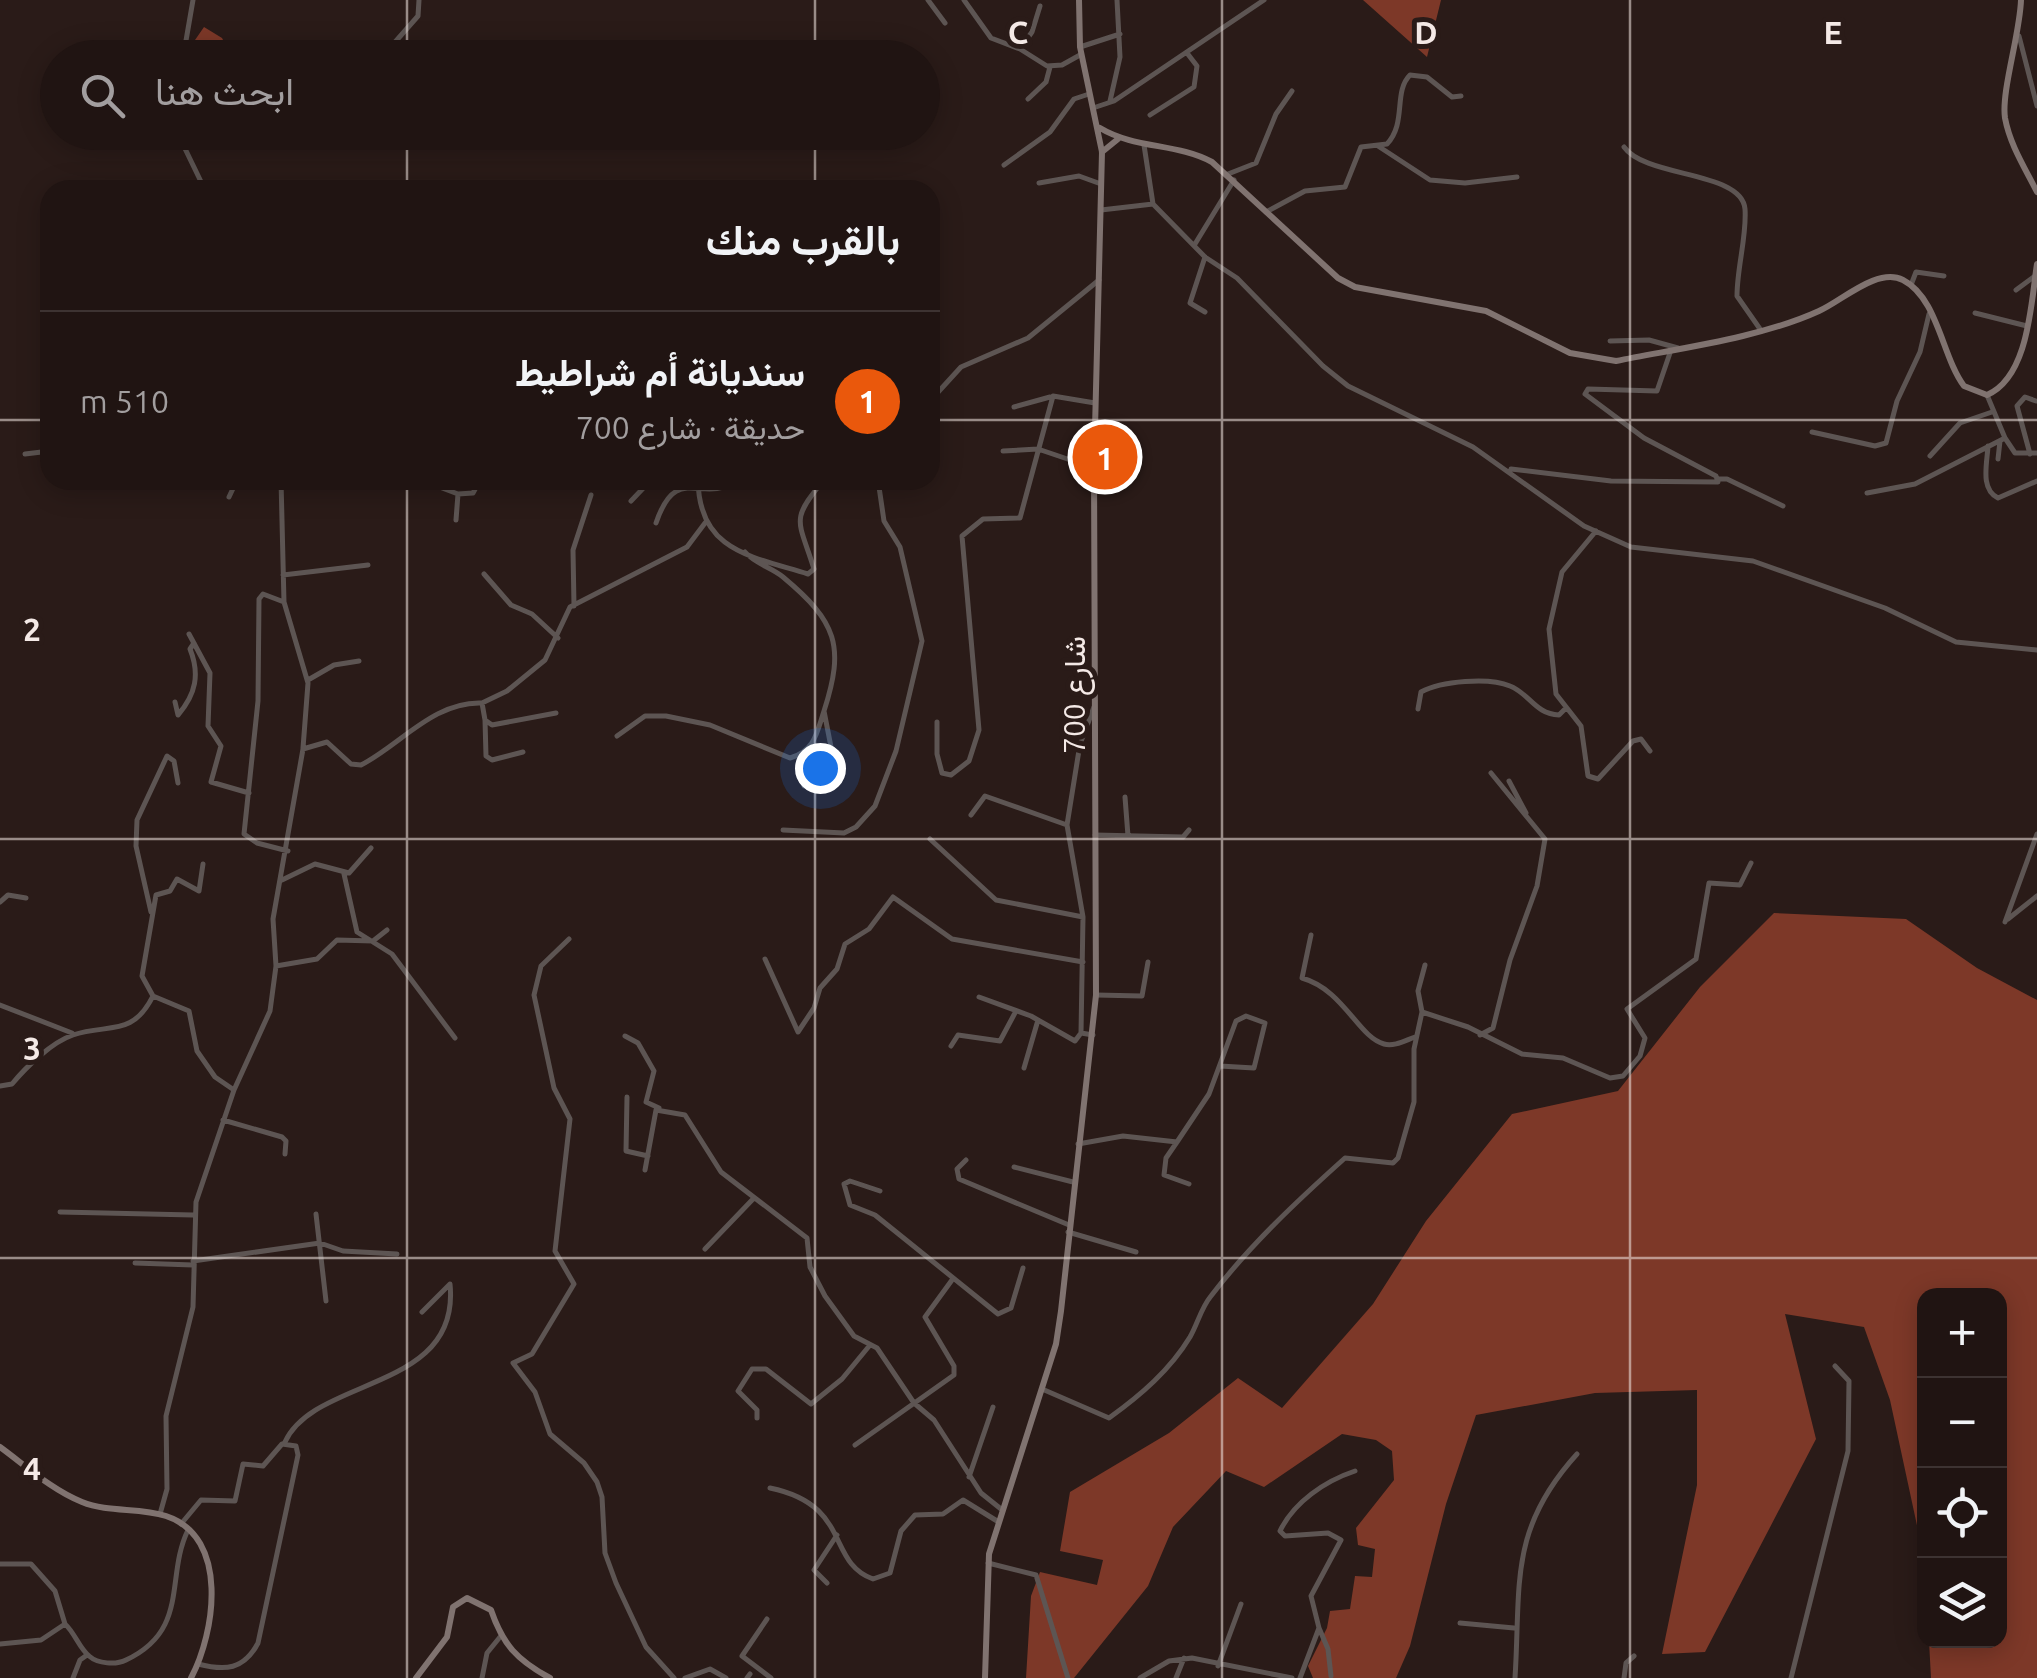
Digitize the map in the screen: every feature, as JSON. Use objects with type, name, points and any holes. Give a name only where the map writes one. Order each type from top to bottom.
[{"type":"street","points":[[186,40],[194,0]]},
{"type":"street","points":[[397,40],[418,16],[419,0]]},
{"type":"street","points":[[928,0],[945,23]]},
{"type":"street","points":[[964,0],[990,38],[1020,48],[1050,67]]},
{"type":"street","name":"شارع 700","points":[[985,1678],[988,1563],[1001,1508],[1056,1344],[1094,1035],[1094,468],[1102,278],[1102,152],[1081,50],[1079,0]]},
{"type":"street","points":[[1109,104],[1118,74],[1117,0]]},
{"type":"street","points":[[1093,108],[1109,104],[1264,0]]},
{"type":"street","points":[[2022,0],[2020,36],[2006,94],[2005,119],[2037,192]]},
{"type":"street","points":[[1020,48],[1032,32],[1040,6]]},
{"type":"street","points":[[1028,100],[1046,82],[1050,67],[1120,34]]},
{"type":"street","points":[[2020,36],[2037,106]]},
{"type":"street","points":[[1150,115],[1194,87],[1197,66],[1188,53]]},
{"type":"street","points":[[1266,212],[1305,191],[1343,188],[1361,147],[1388,144],[1398,131],[1404,81],[1410,74],[1427,76],[1452,97],[1461,96]]},
{"type":"street","points":[[1195,244],[1231,177],[1256,163],[1276,114],[1292,91]]},
{"type":"street","points":[[1004,164],[1050,132],[1074,99],[1089,94]]},
{"type":"street","points":[[1099,127],[1118,139],[1195,154],[1231,177],[1338,278],[1364,291],[1496,314],[1595,361],[1760,330],[1814,314],[1878,279],[1899,278],[1910,286],[1929,314],[1959,380],[1969,390],[1988,396]]},
{"type":"street","points":[[1102,152],[1118,139]]},
{"type":"street","points":[[1375,144],[1430,180],[1466,182],[1517,177]]},
{"type":"street","points":[[1144,145],[1153,204],[1205,257],[1237,278],[1307,353],[1343,383],[1510,470],[1569,517],[1650,550],[1707,552],[1753,561],[1885,608],[1943,637],[2035,652]]},
{"type":"street","points":[[1624,147],[1638,159],[1723,183],[1740,196],[1745,212],[1737,296],[1760,330]]},
{"type":"street","points":[[186,150],[200,180]]},
{"type":"street","points":[[1038,183],[1067,176],[1101,184]]},
{"type":"street","points":[[1101,210],[1153,204]]},
{"type":"street","points":[[1204,312],[1190,303],[1190,294],[1205,257]]},
{"type":"street","points":[[1988,396],[2006,382],[2028,326],[2037,264]]},
{"type":"street","points":[[1910,286],[1916,272],[1944,276]]},
{"type":"street","points":[[2016,290],[2035,276]]},
{"type":"street","points":[[940,390],[961,367],[1028,338],[1102,278]]},
{"type":"street","points":[[2034,289],[2037,306]]},
{"type":"street","points":[[1975,313],[2028,326]]},
{"type":"street","points":[[1812,432],[1875,446],[1886,443],[1897,401],[1920,352],[1929,314]]},
{"type":"street","points":[[1610,342],[1660,342],[1674,349]]},
{"type":"street","points":[[1674,349],[1657,391],[1627,393],[1590,388],[1584,394],[1644,438],[1719,479]]},
{"type":"street","points":[[1014,408],[1052,396],[1095,403]]},
{"type":"street","points":[[937,722],[938,762],[942,772],[951,775],[969,760],[979,730],[962,536],[983,519],[1018,520],[1052,396]]},
{"type":"street","points":[[1988,396],[2002,440],[2015,453],[2034,453]]},
{"type":"street","points":[[2034,453],[2016,406],[2025,397],[2036,400]]},
{"type":"street","points":[[1930,456],[1960,423],[1992,412]]},
{"type":"street","points":[[1867,492],[1915,484],[2002,440]]},
{"type":"street","points":[[1998,459],[2002,440]]},
{"type":"street","points":[[2029,446],[2037,441]]},
{"type":"street","points":[[1988,446],[1986,485],[1993,496],[1998,498],[2037,481]]},
{"type":"street","points":[[1003,451],[1038,449],[1094,468]]},
{"type":"street","points":[[25,454],[40,452]]},
{"type":"street","points":[[1510,470],[1642,483],[1712,484],[1728,478],[1783,506]]},
{"type":"street","points":[[230,497],[233,490]]},
{"type":"street","points":[[160,1514],[167,1489],[166,1416],[190,1326],[194,1216],[234,1090],[270,1010],[276,966],[273,920],[303,749],[308,680],[284,602],[282,490]]},
{"type":"street","points":[[447,490],[458,494],[475,490]]},
{"type":"street","points":[[631,502],[642,490]]},
{"type":"street","points":[[656,523],[666,496],[676,490]]},
{"type":"street","points":[[698,490],[698,506],[705,523],[720,541],[812,573],[799,515],[814,490]]},
{"type":"street","points":[[782,830],[844,833],[856,828],[875,806],[896,751],[922,641],[900,547],[884,521],[879,490]]},
{"type":"street","points":[[456,520],[458,494]]},
{"type":"street","points":[[574,606],[573,550],[591,496]]},
{"type":"street","points":[[303,749],[327,742],[351,764],[361,765],[446,710],[482,704],[507,691],[546,660],[565,614],[574,606],[687,548],[705,523]]},
{"type":"street","points":[[1596,531],[1562,572],[1549,629],[1556,694],[1581,726],[1585,770],[1593,780],[1633,741],[1641,739],[1650,751]]},
{"type":"street","points":[[745,552],[800,592],[828,630],[838,667],[800,768],[804,786]]},
{"type":"street","points":[[283,575],[368,565]]},
{"type":"street","points":[[484,574],[510,605],[532,614],[558,638]]},
{"type":"street","points":[[284,602],[262,594],[259,599],[258,701],[244,834],[257,843],[288,850]]},
{"type":"street","points":[[189,634],[212,681],[208,729],[221,744],[212,782],[250,793]]},
{"type":"street","points":[[175,702],[178,715],[194,688],[196,670],[190,649],[194,642]]},
{"type":"street","points":[[308,680],[334,665],[359,661]]},
{"type":"street","points":[[1418,709],[1421,692],[1445,682],[1511,686],[1542,712],[1558,715],[1566,708]]},
{"type":"street","points":[[979,997],[1038,1020],[1075,1041],[1081,1033],[1083,917],[1068,825],[1080,744],[1097,700]]},
{"type":"street","points":[[482,704],[486,756],[492,760],[523,752]]},
{"type":"street","points":[[824,710],[831,747]]},
{"type":"street","points":[[485,720],[497,725],[556,713]]},
{"type":"street","points":[[617,736],[646,716],[666,716],[710,726],[790,758],[811,745]]},
{"type":"street","points":[[152,916],[136,846],[137,820],[167,756],[174,761],[178,783]]},
{"type":"street","points":[[1480,1035],[1494,1028],[1510,960],[1537,886],[1545,839],[1491,773]]},
{"type":"street","points":[[1510,781],[1526,816]]},
{"type":"street","points":[[972,815],[985,796],[1068,825]]},
{"type":"street","points":[[1125,797],[1128,836]]},
{"type":"street","points":[[1094,835],[1183,837],[1189,830]]},
{"type":"street","points":[[2037,834],[2005,922],[2037,896]]},
{"type":"street","points":[[930,838],[996,900],[1083,917]]},
{"type":"street","points":[[282,880],[312,864],[344,874],[351,872],[371,848]]},
{"type":"street","points":[[1422,1012],[1522,1054],[1563,1058],[1610,1078],[1624,1075],[1640,1056],[1645,1038],[1627,1009],[1696,959],[1709,883],[1740,885],[1750,863]]},
{"type":"street","points":[[203,864],[201,890],[193,891],[175,880],[170,891],[156,895],[142,976],[153,996],[189,1010],[196,1051],[210,1072],[234,1090]]},
{"type":"street","points":[[344,874],[351,918],[366,941]]},
{"type":"street","points":[[0,902],[8,895],[26,898]]},
{"type":"street","points":[[765,959],[798,1032],[814,1008],[820,988],[837,969],[846,944],[864,933],[893,897],[952,940],[1083,962]]},
{"type":"street","points":[[366,941],[387,930]]},
{"type":"street","points":[[1311,935],[1302,978],[1317,982],[1344,1002],[1379,1043],[1390,1046],[1416,1037]]},
{"type":"street","points":[[568,939],[542,966],[534,995],[554,1088],[570,1119],[555,1251],[574,1284],[532,1354],[513,1363],[535,1392],[550,1434],[584,1462],[597,1482],[602,1497],[605,1553],[616,1584],[646,1648],[674,1678]]},
{"type":"street","points":[[276,966],[317,959],[337,940],[366,941],[392,954],[455,1038]]},
{"type":"street","points":[[1096,995],[1142,996],[1148,962]]},
{"type":"street","points":[[1042,1389],[1109,1418],[1155,1382],[1191,1335],[1209,1298],[1272,1225],[1345,1158],[1393,1163],[1414,1102],[1416,1037],[1422,1012],[1418,991],[1425,965]]},
{"type":"street","points":[[0,1005],[74,1034],[120,1028],[140,1015],[153,996]]},
{"type":"street","points":[[951,1046],[958,1036],[1000,1041],[1016,1011]]},
{"type":"street","points":[[1189,1184],[1164,1175],[1166,1158],[1209,1094],[1238,1019],[1246,1016],[1266,1024],[1254,1068],[1220,1066]]},
{"type":"street","points":[[1024,1068],[1038,1020]]},
{"type":"street","points":[[1081,1033],[1094,1035]]},
{"type":"street","points":[[0,1086],[12,1084],[74,1034]]},
{"type":"street","points":[[625,1036],[638,1043],[654,1071],[655,1080],[645,1094],[646,1102],[686,1115],[716,1166],[808,1238],[810,1267],[825,1296],[854,1336],[880,1352],[914,1403],[934,1420],[969,1477],[1001,1508]]},
{"type":"street","points":[[627,1097],[626,1151],[648,1156]]},
{"type":"street","points":[[645,1170],[659,1108]]},
{"type":"street","points":[[223,1120],[282,1137],[286,1144],[284,1154]]},
{"type":"street","points":[[1078,1144],[1123,1136],[1177,1142]]},
{"type":"street","points":[[966,1160],[957,1170],[959,1179],[1068,1228],[1136,1252]]},
{"type":"street","points":[[1014,1167],[1073,1182]]},
{"type":"street","points":[[880,1191],[850,1182],[844,1184],[850,1205],[875,1215],[952,1280],[1004,1313],[1011,1308],[1023,1268]]},
{"type":"street","points":[[705,1249],[754,1198]]},
{"type":"street","points":[[60,1212],[194,1216]]},
{"type":"street","points":[[316,1214],[326,1301]]},
{"type":"street","points":[[135,1263],[193,1263],[320,1243],[343,1251],[397,1254]]},
{"type":"street","points":[[855,1446],[955,1372],[925,1317],[952,1280]]},
{"type":"street","points":[[181,1524],[201,1500],[235,1501],[243,1464],[263,1466],[311,1416],[424,1355],[441,1331],[450,1284],[422,1312]]},
{"type":"street","points":[[757,1418],[757,1410],[738,1391],[752,1369],[766,1369],[811,1404],[842,1379],[870,1346]]},
{"type":"street","points":[[1790,1678],[1848,1452],[1850,1381],[1834,1366]]},
{"type":"street","points":[[969,1477],[993,1407]]},
{"type":"street","points":[[198,1664],[231,1668],[251,1656],[258,1643],[298,1455],[296,1446],[285,1442]]},
{"type":"street","points":[[0,1446],[81,1502],[160,1514],[188,1530],[204,1557],[212,1588],[209,1626],[191,1678]]},
{"type":"street","points":[[1514,1678],[1514,1628],[1530,1525],[1549,1486],[1578,1454]]},
{"type":"street","points":[[1331,1676],[1328,1649],[1310,1596],[1341,1540],[1328,1534],[1285,1536],[1280,1532],[1291,1514],[1322,1486],[1356,1471]]},
{"type":"street","points":[[770,1488],[808,1500],[823,1513],[859,1573],[880,1579],[890,1574],[901,1530],[915,1515],[943,1514],[966,1501],[997,1521]]},
{"type":"street","points":[[0,1564],[31,1564],[54,1591],[65,1624],[88,1655],[116,1663],[142,1650],[156,1635],[177,1593],[178,1562],[188,1530]]},
{"type":"street","points":[[827,1583],[814,1570],[837,1536]]},
{"type":"street","points":[[988,1563],[1036,1575],[1068,1678]]},
{"type":"street","points":[[416,1678],[447,1637],[453,1607],[462,1599],[472,1598],[490,1610],[500,1637],[516,1658],[550,1678]]},
{"type":"street","points":[[1218,1666],[1241,1604]]},
{"type":"street","points":[[767,1619],[742,1656],[771,1678]]},
{"type":"street","points":[[0,1644],[41,1640],[65,1624]]},
{"type":"street","points":[[1460,1624],[1514,1628]]},
{"type":"street","points":[[1300,1678],[1318,1628]]},
{"type":"street","points":[[482,1678],[487,1653],[500,1637]]},
{"type":"street","points":[[73,1678],[80,1660],[88,1655]]},
{"type":"street","points":[[1624,1678],[1626,1663],[1634,1656]]},
{"type":"street","points":[[1176,1678],[1184,1658]]},
{"type":"street","points":[[1140,1678],[1169,1661],[1184,1658],[1292,1678]]},
{"type":"street","points":[[685,1678],[710,1669],[726,1678]]},
{"type":"shaded area","points":[[1363,0],[1441,0],[1427,57]]},
{"type":"shaded area","points":[[204,27],[223,40],[195,40]]},
{"type":"shaded area","points":[[1774,913],[1906,919],[1977,968],[2037,1000],[2037,1678],[1931,1678],[1929,1648],[2007,1648],[2007,1288],[1917,1288],[1917,1525],[1890,1400],[1864,1327],[1785,1314],[1816,1439],[1705,1652],[1662,1654],[1697,1485],[1697,1390],[1595,1393],[1476,1415],[1446,1504],[1410,1646],[1396,1678],[1313,1678],[1308,1666],[1327,1628],[1330,1611],[1350,1609],[1355,1576],[1372,1577],[1375,1549],[1358,1545],[1356,1528],[1394,1480],[1392,1451],[1376,1440],[1342,1434],[1264,1487],[1226,1471],[1173,1527],[1148,1586],[1074,1678],[1026,1678],[1031,1596],[1040,1572],[1097,1585],[1103,1560],[1060,1551],[1070,1492],[1169,1433],[1238,1378],[1282,1408],[1373,1304],[1426,1221],[1512,1114],[1618,1091],[1700,987]]},
{"type":"place","name":"سنديانة أم شراطيط","points":[[1105,457]]}]
